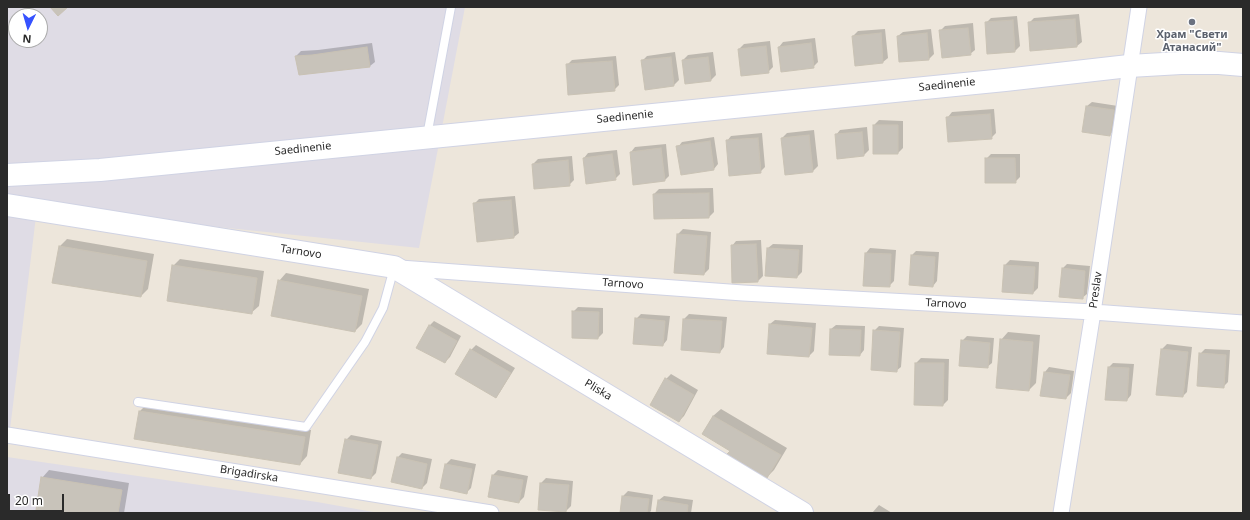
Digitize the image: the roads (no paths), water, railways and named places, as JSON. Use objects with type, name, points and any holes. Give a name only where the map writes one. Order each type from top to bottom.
[{"type":"street","name":"Preslav","points":[[1062,513],[1138,7]]},
{"type":"street","name":"Saedinenie","points":[[7,174],[100,170],[1129,66],[1181,63],[1219,63],[1243,65]]},
{"type":"street","name":"Tarnovo","points":[[7,205],[394,267],[743,293],[1093,312],[1243,324]]},
{"type":"street","name":"Pliska","points":[[394,267],[802,513]]},
{"type":"street","name":"Brigadirska","points":[[7,435],[491,513]]},
{"type":"lane","points":[[427,137],[451,7]]},
{"type":"lane","points":[[138,402],[306,427],[365,342],[383,308],[394,267]]},
{"type":"place","name":"Храм \"Свети Атанасий\"","points":[[1192,22]]}]
